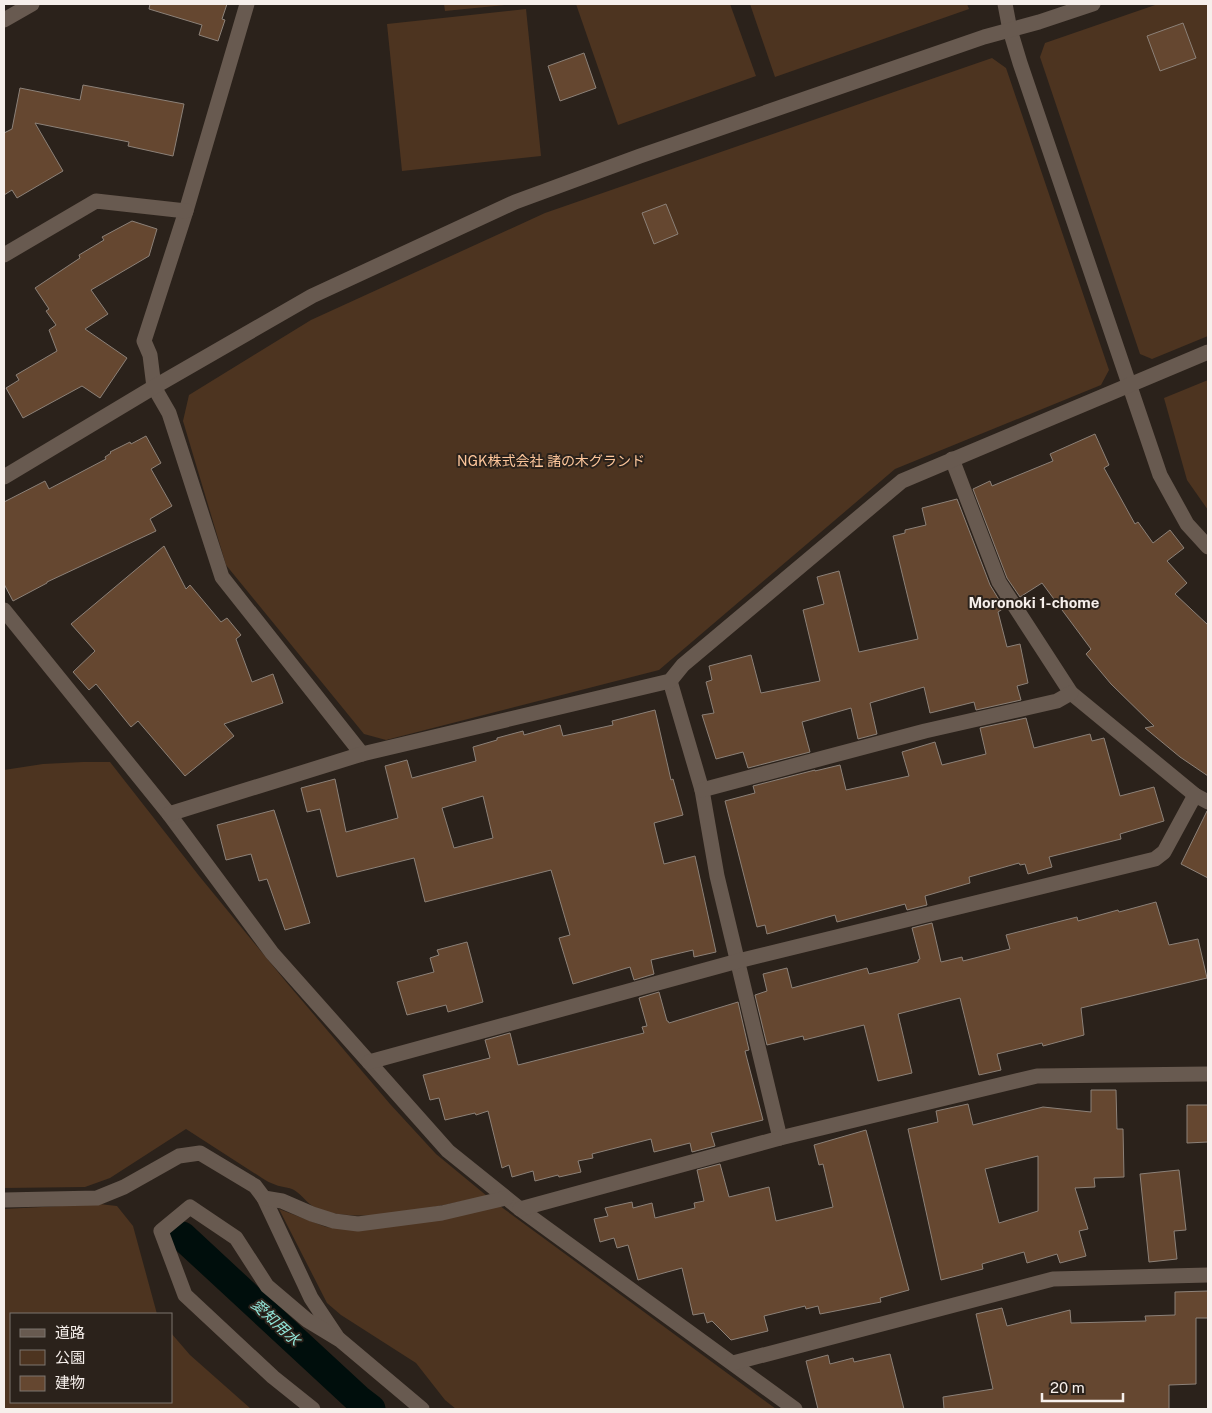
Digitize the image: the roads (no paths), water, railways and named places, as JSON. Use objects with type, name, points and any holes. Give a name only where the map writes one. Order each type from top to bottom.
[{"type":"street","points":[[4,20],[32,4]]},
{"type":"street","points":[[247,4],[186,211],[144,341],[150,355],[154,387],[169,413],[222,577],[362,754]]},
{"type":"street","points":[[1005,4],[1010,30],[1026,82],[1160,475],[1187,524],[1208,547]]},
{"type":"street","points":[[4,478],[154,387],[312,296],[516,202],[650,153],[974,40],[1093,4]]},
{"type":"street","points":[[4,255],[96,201],[186,211]]},
{"type":"street","points":[[169,814],[362,754],[670,680],[683,665],[902,481],[1208,352]]},
{"type":"street","points":[[369,1062],[738,961],[1155,859],[1164,852],[1202,799],[1071,692],[999,582],[952,459]]},
{"type":"street","points":[[4,610],[169,814],[272,953],[448,1151],[520,1209],[795,1409]]},
{"type":"street","points":[[670,680],[702,790],[717,876],[780,1138]]},
{"type":"street","points":[[702,790],[925,731],[1057,701],[1071,692]]},
{"type":"street","points":[[520,1209],[780,1138],[1037,1076],[1208,1074]]},
{"type":"street","points":[[4,1200],[97,1198],[124,1187],[179,1156],[200,1153],[255,1186],[264,1198],[311,1298],[340,1340],[411,1407]]},
{"type":"street","points":[[264,1198],[282,1201],[334,1221],[358,1224],[442,1213],[506,1198]]},
{"type":"street","points":[[312,1409],[273,1377],[186,1295],[161,1231],[190,1208],[236,1238],[267,1286],[307,1320],[340,1340]]},
{"type":"street","points":[[733,1363],[1053,1279],[1208,1275]]},
{"type":"waterway","name":"愛知用水","points":[[182,1236],[371,1409]]},
{"type":"district","name":"Moronoki 1-chome","points":[[1034,602]]},
{"type":"park label","name":"NGK株式会社 諸の木グランド","points":[[551,461]]}]
